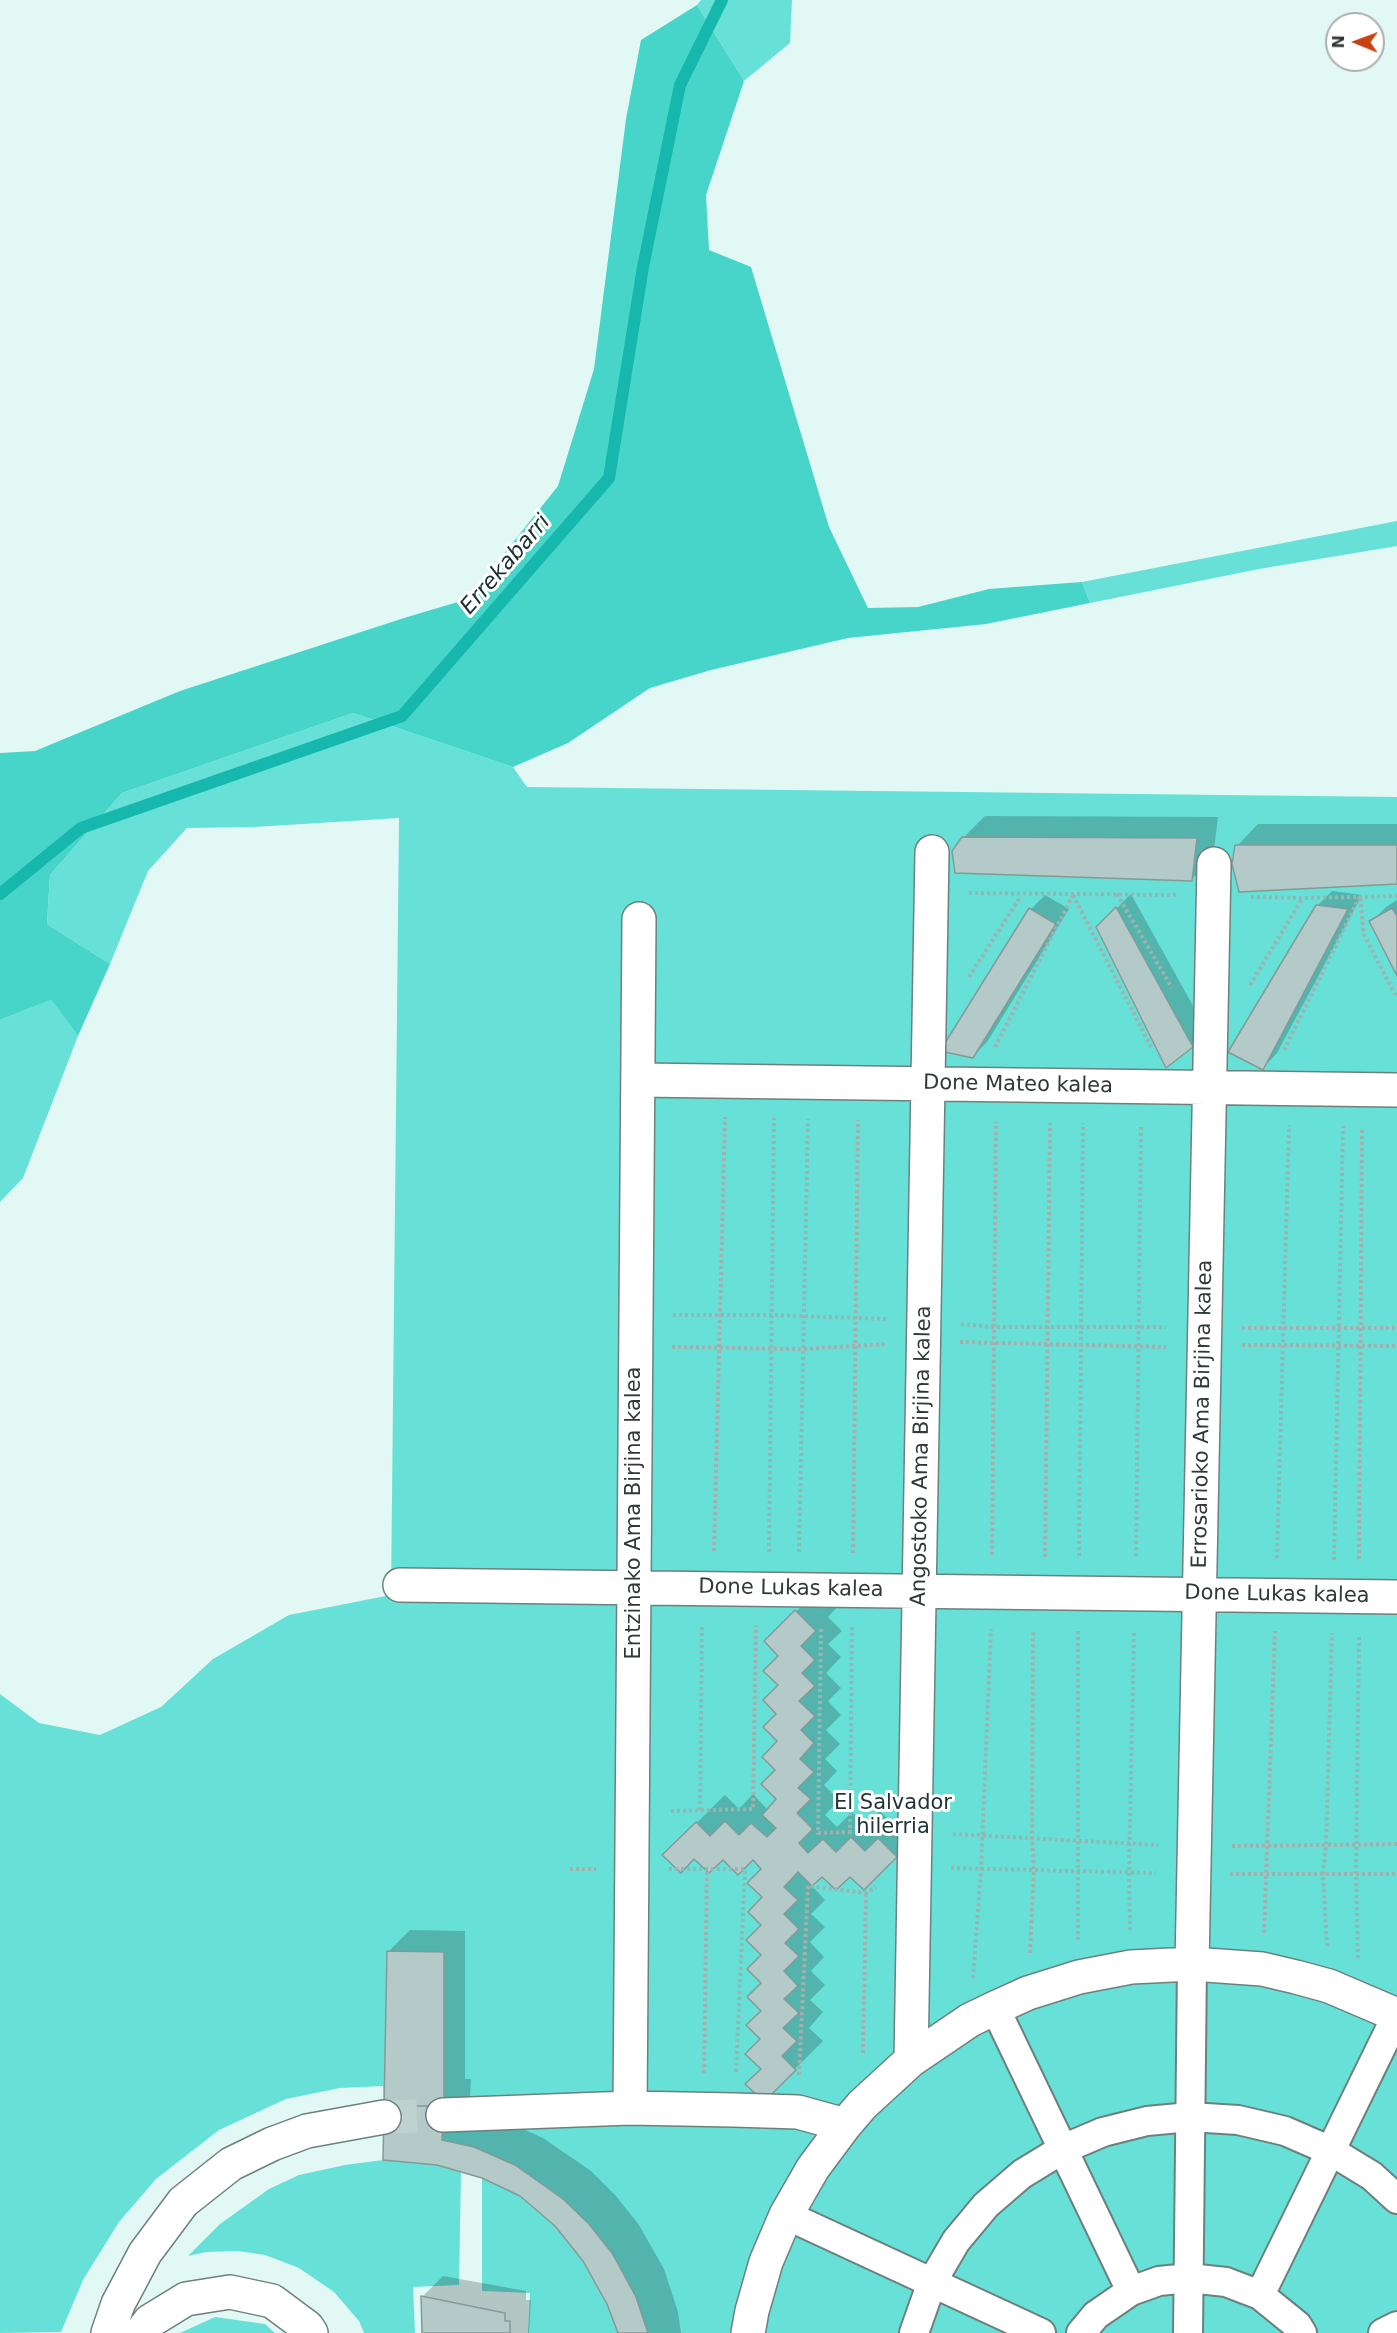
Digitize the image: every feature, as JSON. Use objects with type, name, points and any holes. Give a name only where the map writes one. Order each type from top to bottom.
[{"type":"street","name":"Angostoko Ama Birjina kalea","points":[[911,2060],[932,852]]},
{"type":"street","name":"Errosarioko Ama Birjina kalea","points":[[1192,1964],[1213,880]]},
{"type":"street","name":"Entzinako Ama Birjina kalea","points":[[630,2108],[639,919]]},
{"type":"street","name":"Done Mateo kalea","points":[[638,1080],[1397,1090]]},
{"type":"street","name":"Done Lukas kalea","points":[[400,1585],[1397,1597]]},
{"type":"street","points":[[1188,2333],[1192,1964]]},
{"type":"street","points":[[748,2333],[766,2262],[786,2215],[813,2168],[853,2115],[911,2060],[970,2020],[1028,1993],[1078,1977],[1131,1967],[1192,1964],[1262,1970],[1329,1986],[1360,1997],[1397,2015],[1260,2295]]},
{"type":"street","points":[[995,2008],[1131,2291]]},
{"type":"street","points":[[443,2115],[630,2108],[853,2115]]},
{"type":"street","points":[[108,2333],[118,2304],[145,2253],[183,2202],[231,2164],[272,2144],[307,2131],[384,2117]]},
{"type":"street","points":[[914,2333],[932,2282],[956,2241],[986,2205],[1022,2174],[1063,2149],[1103,2132],[1147,2121],[1190,2117],[1238,2120],[1285,2131],[1331,2151],[1371,2176],[1397,2199]]},
{"type":"street","points":[[786,2215],[1041,2333]]},
{"type":"street","points":[[1081,2333],[1096,2315],[1131,2291],[1159,2281],[1189,2278],[1226,2282],[1260,2295],[1297,2325],[1302,2333]]},
{"type":"street","points":[[141,2333],[150,2321],[186,2299],[230,2292],[272,2301],[307,2327],[311,2333]]},
{"type":"street","points":[[1383,2333],[1397,2326]]},
{"type":"path","points":[[931,892],[1021,896],[1074,895],[1213,880],[1303,898],[1397,896]]},
{"type":"path","points":[[975,1085],[1074,895]]},
{"type":"path","points":[[1074,895],[1156,1087],[1138,1327],[1129,1872],[1131,1967]]},
{"type":"path","points":[[965,982],[1021,896]]},
{"type":"path","points":[[1360,896],[1364,935],[1397,998]]},
{"type":"path","points":[[1262,1970],[1283,1344],[1278,1089],[1360,896]]},
{"type":"path","points":[[700,1810],[703,1588],[713,1567],[726,1081]]},
{"type":"path","points":[[632,1811],[753,1809],[757,1589],[769,1566],[774,1082]]},
{"type":"path","points":[[809,1082],[803,1349],[818,1833],[850,1832]]},
{"type":"path","points":[[1028,1993],[1034,1870],[1032,1838],[1033,1592],[1045,1562],[1050,1086]]},
{"type":"path","points":[[1078,1977],[1078,1592],[1083,1086]]},
{"type":"path","points":[[1329,1986],[1323,1874],[1346,1596],[1361,1345],[1353,1090]]},
{"type":"path","points":[[1353,1090],[1339,1347],[1360,1997]]},
{"type":"path","points":[[636,1331],[720,1314],[772,1315],[1047,1344],[1138,1347],[1204,1337],[1283,1330],[1397,1328]]},
{"type":"path","points":[[636,1331],[719,1347],[803,1349],[924,1331],[1047,1326],[1138,1327],[1204,1337],[1283,1344],[1339,1347],[1397,1346]]},
{"type":"path","points":[[798,2112],[808,1886],[866,1893],[915,1868],[1193,1874],[1397,1874]]},
{"type":"path","points":[[570,1869],[604,1869]]},
{"type":"path","points":[[661,1869],[745,1869],[719,2110]]},
{"type":"path","points":[[707,1869],[719,2110]]},
{"type":"path","points":[[853,2115],[866,1893]]},
{"type":"green space","points":[[701,0],[792,0],[790,43],[744,81],[697,5]]},
{"type":"green space","points":[[1397,521],[1397,546],[1259,569],[1090,603],[1082,582]]},
{"type":"green space","name":"El Salvador hilerria","points":[[353,713],[513,767],[527,787],[1397,797],[1397,2333],[648,2333],[636,2297],[612,2253],[589,2224],[563,2199],[515,2165],[474,2147],[423,2135],[384,2106],[383,2086],[340,2088],[286,2099],[219,2130],[156,2179],[119,2222],[83,2280],[61,2332],[0,2333],[0,1694],[39,1723],[100,1735],[161,1707],[213,1659],[289,1615],[391,1595],[399,818],[254,827],[187,828],[148,871],[110,964],[47,924],[50,875],[122,793]]},
{"type":"green space","points":[[51,1000],[78,1036],[23,1178],[0,1202],[0,1020]]},
{"type":"green space","points":[[383,2160],[437,2165],[461,2172],[459,2285],[413,2287],[415,2333],[364,2333],[359,2321],[334,2292],[299,2268],[265,2255],[238,2251],[206,2252],[188,2256],[220,2224],[269,2189],[299,2175]]},
{"type":"green space","points":[[482,2178],[520,2196],[555,2226],[583,2261],[607,2304],[618,2333],[528,2333],[530,2293],[482,2291]]},
{"type":"green space","points":[[215,2317],[265,2324],[275,2333],[180,2333]]},
{"type":"shaded area","points":[[697,5],[744,81],[706,195],[709,250],[751,267],[829,527],[868,608],[918,607],[989,589],[1082,582],[1090,603],[986,624],[848,638],[711,670],[650,688],[568,743],[513,767],[353,713],[122,793],[50,875],[47,924],[110,964],[78,1036],[51,1000],[0,1020],[0,753],[35,751],[180,691],[468,599],[558,486],[594,369],[626,119],[641,40]]},
{"type":"building","points":[[962,837],[1197,838],[1192,881],[955,873],[952,851]]},
{"type":"building","points":[[1235,845],[1397,845],[1397,884],[1239,892],[1232,864]]},
{"type":"building","points":[[1316,905],[1348,909],[1263,1070],[1228,1052]]},
{"type":"building","points":[[1116,907],[1193,1047],[1166,1068],[1096,927]]},
{"type":"building","points":[[1029,908],[1056,924],[973,1058],[940,1051]]},
{"type":"building","points":[[1392,908],[1397,916],[1397,976],[1369,921]]},
{"type":"building","points":[[795,1610],[816,1631],[801,1646],[815,1660],[802,1673],[815,1686],[799,1701],[815,1716],[801,1730],[814,1743],[800,1759],[814,1772],[798,1788],[811,1799],[797,1813],[813,1829],[799,1843],[808,1853],[823,1839],[836,1852],[851,1837],[865,1851],[878,1838],[897,1857],[864,1890],[850,1877],[836,1890],[822,1877],[812,1886],[798,1872],[784,1887],[798,1900],[784,1914],[799,1929],[785,1943],[799,1956],[784,1971],[798,1986],[784,1999],[799,2013],[783,2028],[797,2041],[782,2056],[796,2070],[764,2102],[745,2084],[761,2069],[745,2054],[760,2039],[746,2025],[761,2011],[747,1997],[761,1983],[747,1969],[761,1955],[746,1940],[761,1925],[748,1912],[762,1897],[747,1883],[761,1869],[753,1860],[738,1875],[723,1860],[709,1873],[694,1859],[681,1873],[662,1855],[696,1822],[710,1836],[725,1821],[739,1835],[751,1823],[767,1837],[776,1828],[762,1815],[776,1799],[761,1784],[775,1770],[762,1757],[777,1741],[763,1727],[776,1714],[763,1700],[778,1685],[763,1671],[778,1656],[764,1641]]},
{"type":"building","points":[[387,1951],[444,1952],[444,2106],[384,2106]]},
{"type":"building","points":[[384,2106],[444,2106],[442,2140],[474,2147],[515,2165],[563,2199],[589,2224],[612,2253],[636,2297],[648,2333],[618,2333],[607,2304],[583,2261],[555,2226],[520,2196],[482,2178],[437,2165],[383,2160]]},
{"type":"building","points":[[421,2296],[505,2313],[505,2321],[510,2321],[510,2333],[422,2333]]},
{"type":"waterway","name":"Errekabarri","points":[[0,894],[81,828],[402,716],[609,478],[643,267],[680,85],[722,0]]},
{"type":"tunnel","points":[[384,2117],[443,2115]]}]
